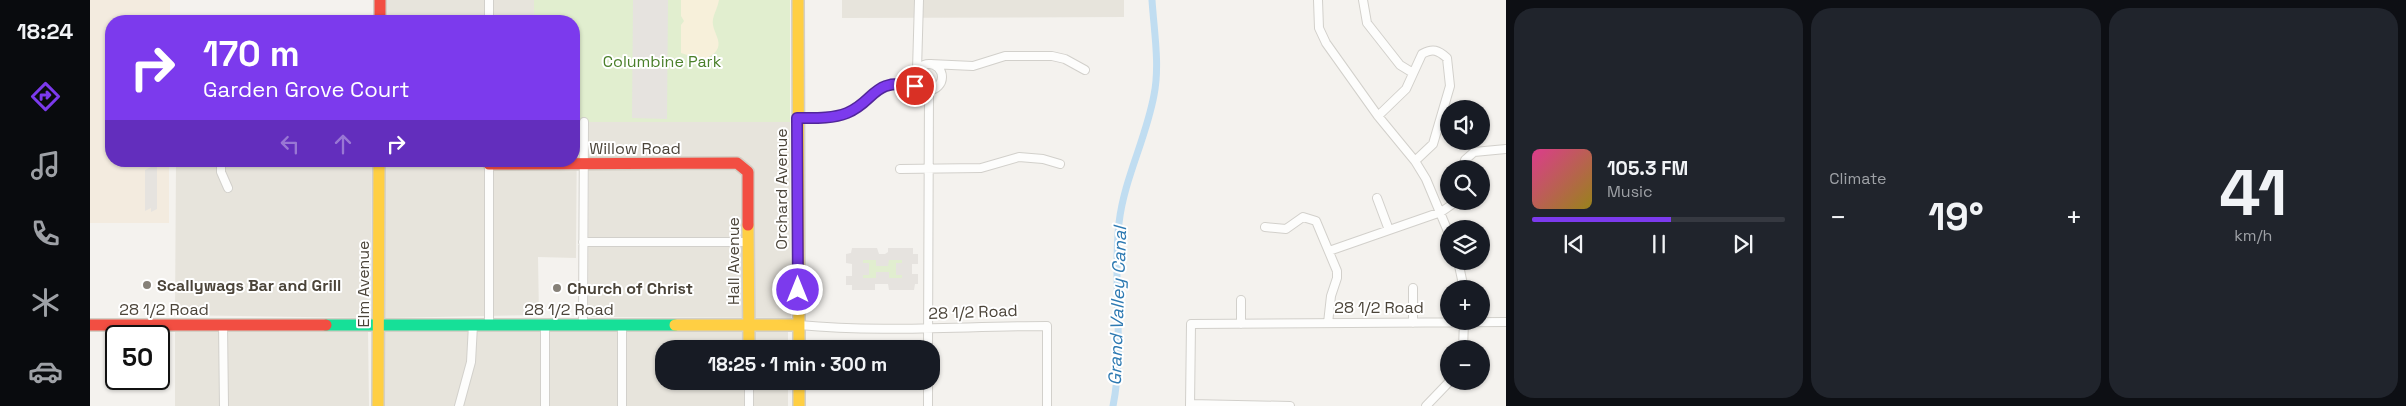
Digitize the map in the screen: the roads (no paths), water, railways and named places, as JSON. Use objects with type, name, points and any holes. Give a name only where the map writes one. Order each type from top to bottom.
[{"type":"street","points":[[380,0],[380,15]]},
{"type":"street","points":[[489,0],[489,15]]},
{"type":"street","name":"Orchard Avenue","points":[[798,0],[799,340]]},
{"type":"street","points":[[919,0],[919,54],[916,74],[918,83],[926,89]]},
{"type":"street","points":[[1318,0],[1319,28],[1326,43],[1378,116],[1415,162],[1426,179],[1444,220]]},
{"type":"street","points":[[1363,0],[1364,16],[1367,23],[1400,65],[1413,73]]},
{"type":"street","points":[[1378,116],[1406,89],[1418,59],[1426,52],[1439,51],[1447,58],[1450,86],[1433,144],[1415,162]]},
{"type":"street","points":[[916,74],[923,66],[930,64],[973,66],[1005,56],[1052,56],[1065,59],[1085,70]]},
{"type":"street","points":[[797,118],[842,115],[856,108],[873,92],[888,86],[906,85],[926,89],[937,87],[941,80],[940,71],[930,64]]},
{"type":"street","points":[[926,89],[929,169],[928,340]]},
{"type":"street","points":[[583,325],[584,122]]},
{"type":"street","points":[[1465,160],[1474,152],[1506,149]]},
{"type":"street","points":[[900,169],[981,168],[1019,157],[1043,159],[1060,164]]},
{"type":"street","name":"Willow Road","points":[[580,164],[737,163],[748,172]]},
{"type":"street","points":[[221,167],[221,172],[228,188]]},
{"type":"street","name":"Elm Avenue","points":[[378,406],[379,167]]},
{"type":"street","points":[[489,167],[489,325]]},
{"type":"street","name":"Hall Avenue","points":[[748,172],[749,340]]},
{"type":"street","points":[[1377,198],[1389,230]]},
{"type":"street","points":[[1329,251],[1444,210]]},
{"type":"street","points":[[1265,227],[1286,229],[1297,220],[1310,218],[1316,221],[1329,251],[1337,278],[1330,296],[1328,323]]},
{"type":"street","points":[[583,242],[749,242]]},
{"type":"street","points":[[1413,288],[1413,323]]},
{"type":"street","points":[[1241,300],[1241,324]]},
{"type":"street","name":"28 1/2 Road","points":[[1190,405],[1191,324],[1440,322]]},
{"type":"street","name":"28 1/2 Road","points":[[1490,322],[1506,322]]},
{"type":"street","name":"28 1/2 Road","points":[[90,325],[799,325],[850,329],[928,330],[958,326],[1047,326],[1047,406]]},
{"type":"street","points":[[223,325],[224,406]]},
{"type":"street","points":[[459,406],[471,362],[473,325]]},
{"type":"street","points":[[545,325],[545,406]]},
{"type":"street","points":[[622,325],[622,406]]},
{"type":"street","points":[[749,390],[749,406]]},
{"type":"street","points":[[799,390],[799,406]]},
{"type":"street","points":[[928,390],[928,406]]},
{"type":"street","points":[[1426,406],[1441,390]]},
{"type":"street","points":[[1190,405],[1290,406]]},
{"type":"waterway","name":"Grand Valley Canal","points":[[1113,406],[1118,361],[1117,246],[1119,223],[1125,191],[1146,127],[1156,84],[1156,48],[1152,0]]},
{"type":"place","name":"Scallywags Bar and Grill","points":[[147,285]]},
{"type":"place","name":"Church of Christ","points":[[557,288]]},
{"type":"park label","name":"Columbine Park","points":[[662,61]]}]
